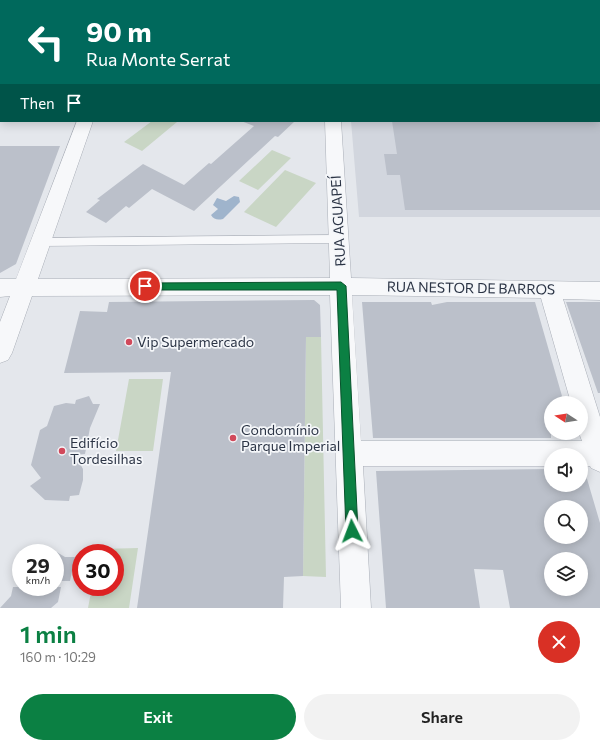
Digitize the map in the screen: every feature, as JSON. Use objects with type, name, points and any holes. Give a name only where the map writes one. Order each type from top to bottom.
[{"type":"street","points":[[0,353],[85,122]]},
{"type":"street","name":"RUA AGUAPEÍ","points":[[333,122],[356,608]]},
{"type":"street","name":"RUA NESTOR DE BARROS","points":[[0,288],[341,286],[600,290]]},
{"type":"street","points":[[349,454],[599,455],[549,290]]},
{"type":"lane","points":[[41,242],[339,240]]},
{"type":"shaded area","points":[[351,122],[600,122],[600,217],[359,217]]},
{"type":"green space","points":[[151,122],[177,122],[142,151],[124,142]]},
{"type":"green space","points":[[272,150],[291,158],[258,190],[239,181]]},
{"type":"green space","points":[[285,170],[316,183],[276,227],[244,212]]},
{"type":"green space","points":[[306,337],[321,337],[326,577],[303,576]]},
{"type":"green space","points":[[129,379],[163,379],[153,451],[116,451]]},
{"type":"green space","points":[[124,548],[138,548],[129,608],[88,608],[90,596],[124,596]]},
{"type":"water","points":[[234,196],[239,197],[240,202],[223,219],[219,220],[212,217],[211,215],[218,209],[213,205],[217,198],[226,201]]},
{"type":"building","points":[[244,122],[294,122],[278,137],[275,136],[194,211],[152,189],[129,208],[126,206],[106,223],[86,212],[100,200],[97,199],[143,164],[184,185],[209,163],[211,164],[254,126]]},
{"type":"building","points":[[392,122],[600,122],[600,210],[405,210],[400,175],[387,175],[384,154],[397,154]]},
{"type":"building","points":[[0,146],[60,146],[16,264],[0,273]]},
{"type":"building","name":"Condomínio Parque Imperial","points":[[314,300],[320,305],[321,337],[306,337],[303,576],[284,577],[283,608],[137,608],[171,372],[64,373],[80,311],[107,312],[109,302]]},
{"type":"building","points":[[362,302],[431,302],[432,305],[447,302],[535,302],[562,396],[544,396],[544,438],[373,438]]},
{"type":"building","points":[[566,302],[600,302],[600,393],[598,393]]},
{"type":"building","name":"Edifício Tordesilhas","points":[[89,396],[93,404],[100,404],[90,428],[85,454],[75,455],[83,469],[83,480],[79,495],[70,496],[69,501],[45,500],[30,486],[41,478],[31,465],[40,430],[47,426],[54,406],[66,403],[75,404],[76,400]]},
{"type":"building","points":[[544,469],[544,492],[588,492],[588,482],[600,523],[600,608],[510,608],[503,570],[474,569],[480,608],[386,608],[376,471]]},
{"type":"building","points":[[64,556],[72,557],[70,581],[64,581]]},
{"type":"building","points":[[12,592],[12,596],[59,596],[58,602],[51,608],[0,608],[11,596]]},
{"type":"place","name":"Vip Supermercado","points":[[129,342]]},
{"type":"place","name":"Condomínio Parque Imperial","points":[[233,438]]},
{"type":"place","name":"Edifício Tordesilhas","points":[[62,451]]},
{"type":"route","points":[[145,286],[341,286],[352,531]]}]
